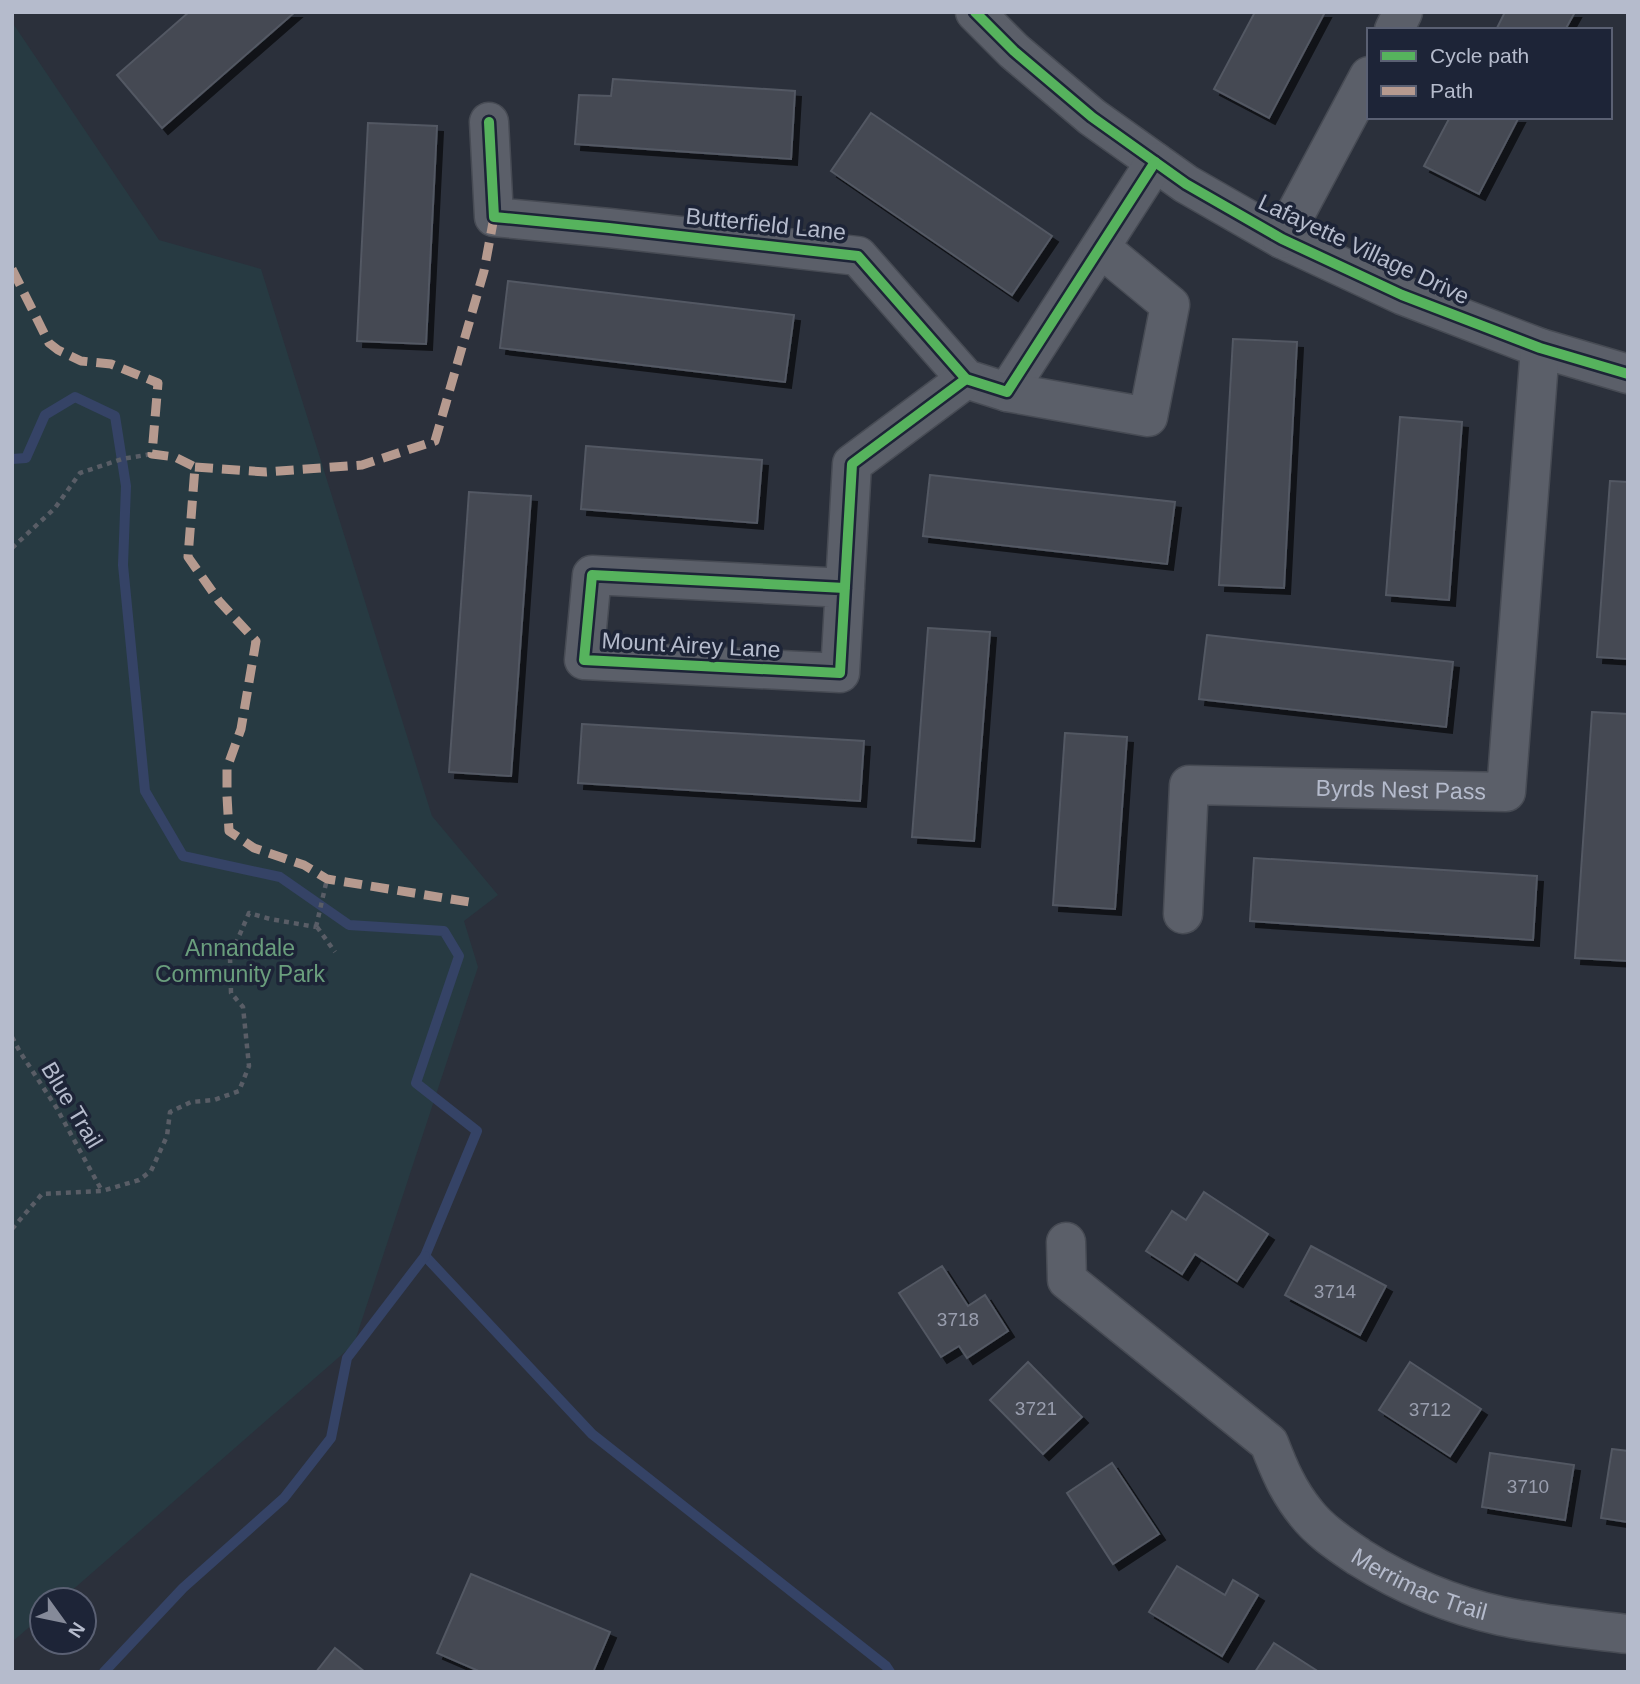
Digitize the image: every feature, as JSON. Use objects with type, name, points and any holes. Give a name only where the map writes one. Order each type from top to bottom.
[{"type":"street","name":"Lafayette Village Drive","points":[[975,12],[1014,51],[1092,117],[1186,184],[1282,239],[1402,295],[1540,348],[1628,374]]},
{"type":"street","points":[[1395,28],[1403,12]]},
{"type":"street","points":[[1282,239],[1367,80]]},
{"type":"street","name":"Butterfield Lane","points":[[489,122],[494,217],[858,256],[966,379]]},
{"type":"street","points":[[1007,392],[1155,162]]},
{"type":"street","points":[[966,379],[1007,392],[1148,417],[1170,305],[1101,248]]},
{"type":"street","name":"Byrds Nest Pass","points":[[1182,914],[1189,785],[1506,792],[1540,348]]},
{"type":"street","name":"Mount Airey Lane","points":[[845,588],[592,575],[584,660],[840,673],[845,588],[852,464],[966,379]]},
{"type":"street","name":"Merrimac Trail","points":[[1066,1242],[1067,1280],[1269,1443],[1283,1480],[1307,1514],[1334,1541],[1384,1573],[1443,1599],[1500,1616],[1628,1634]]},
{"type":"path","points":[[12,548],[55,508],[80,473],[122,459],[152,454]]},
{"type":"path","points":[[316,927],[327,879]]},
{"type":"path","points":[[12,1229],[42,1194],[102,1191],[139,1180],[151,1171],[167,1136],[170,1112],[191,1102],[214,1100],[239,1091],[249,1066],[243,1007],[231,993],[230,957],[249,913],[316,927],[335,952]]},
{"type":"green space","name":"Annandale Community Park","points":[[12,22],[159,240],[261,269],[432,816],[498,895],[464,921],[478,967],[354,1344],[77,1586],[28,1586],[28,1628],[12,1642]]},
{"type":"building","points":[[189,12],[295,12],[162,128],[117,75]]},
{"type":"building","points":[[1255,12],[1325,12],[1269,118],[1214,89]]},
{"type":"building","points":[[1505,12],[1575,12],[1566,28],[1497,28]]},
{"type":"building","points":[[613,79],[795,91],[791,159],[575,144],[579,95],[611,96]]},
{"type":"building","points":[[871,113],[1052,236],[1012,295],[831,171]]},
{"type":"building","points":[[1449,119],[1518,119],[1479,194],[1424,166]]},
{"type":"building","points":[[368,123],[437,126],[426,344],[357,341]]},
{"type":"building","points":[[508,281],[794,315],[785,382],[500,348]]},
{"type":"building","points":[[1233,339],[1297,342],[1284,588],[1219,585]]},
{"type":"building","points":[[1400,417],[1462,422],[1449,600],[1386,595]]},
{"type":"building","points":[[586,446],[762,460],[757,523],[581,509]]},
{"type":"building","points":[[930,475],[1175,502],[1167,564],[923,536]]},
{"type":"building","points":[[1610,481],[1628,482],[1628,659],[1597,657]]},
{"type":"building","points":[[469,492],[531,496],[511,776],[449,772]]},
{"type":"building","points":[[928,628],[990,632],[974,841],[912,837]]},
{"type":"building","points":[[1207,635],[1453,662],[1446,727],[1199,699]]},
{"type":"building","points":[[1592,712],[1628,714],[1628,961],[1575,958]]},
{"type":"building","points":[[582,724],[864,741],[860,801],[578,783]]},
{"type":"building","points":[[1065,733],[1127,737],[1115,909],[1053,905]]},
{"type":"building","points":[[1254,858],[1537,876],[1533,940],[1250,921]]},
{"type":"building","points":[[1204,1192],[1268,1234],[1237,1281],[1195,1254],[1182,1274],[1146,1251],[1172,1211],[1186,1220]]},
{"type":"building","points":[[1311,1246],[1386,1286],[1360,1335],[1285,1295]]},
{"type":"building","points":[[942,1266],[968,1306],[985,1295],[1008,1331],[967,1358],[959,1346],[941,1357],[899,1293]]},
{"type":"building","points":[[1028,1362],[1082,1417],[1043,1454],[990,1400]]},
{"type":"building","points":[[1410,1362],[1481,1409],[1450,1456],[1379,1410]]},
{"type":"building","points":[[1612,1449],[1628,1451],[1628,1522],[1601,1518]]},
{"type":"building","points":[[1490,1453],[1574,1465],[1565,1520],[1482,1507]]},
{"type":"building","points":[[1112,1463],[1159,1534],[1113,1564],[1067,1493]]},
{"type":"building","points":[[1177,1566],[1225,1595],[1233,1580],[1258,1595],[1222,1656],[1149,1612]]},
{"type":"building","points":[[471,1574],[610,1632],[593,1672],[481,1672],[437,1653]]},
{"type":"building","points":[[1274,1643],[1319,1672],[1255,1672]]},
{"type":"building","points":[[335,1648],[365,1672],[316,1672]]},
{"type":"waterway","points":[[12,459],[26,458],[45,415],[75,397],[115,416],[126,486],[123,565],[145,791],[183,856],[280,877],[349,925],[444,931],[459,956],[416,1083],[477,1131],[425,1256],[592,1434],[886,1666],[890,1672]]},
{"type":"waterway","points":[[104,1672],[183,1588],[284,1498],[331,1438],[347,1358],[425,1256]]},
{"type":"marked path","points":[[195,467],[266,472],[362,465],[435,441],[484,271],[494,217]]},
{"type":"marked path","points":[[12,269],[49,343],[81,361],[111,364],[158,383],[152,454],[175,457],[195,467],[188,557],[219,601],[256,641],[241,729],[227,768],[229,831],[254,848],[304,865],[327,879],[469,902]]},
{"type":"cycle path","points":[[975,12],[1014,51],[1092,117],[1186,184],[1282,239],[1402,295],[1540,348],[1628,374]]},
{"type":"cycle path","points":[[489,122],[494,217],[858,256],[966,379],[1007,392],[1155,162]]},
{"type":"cycle path","points":[[845,588],[592,575],[584,660],[840,673],[852,464],[966,379]]}]
